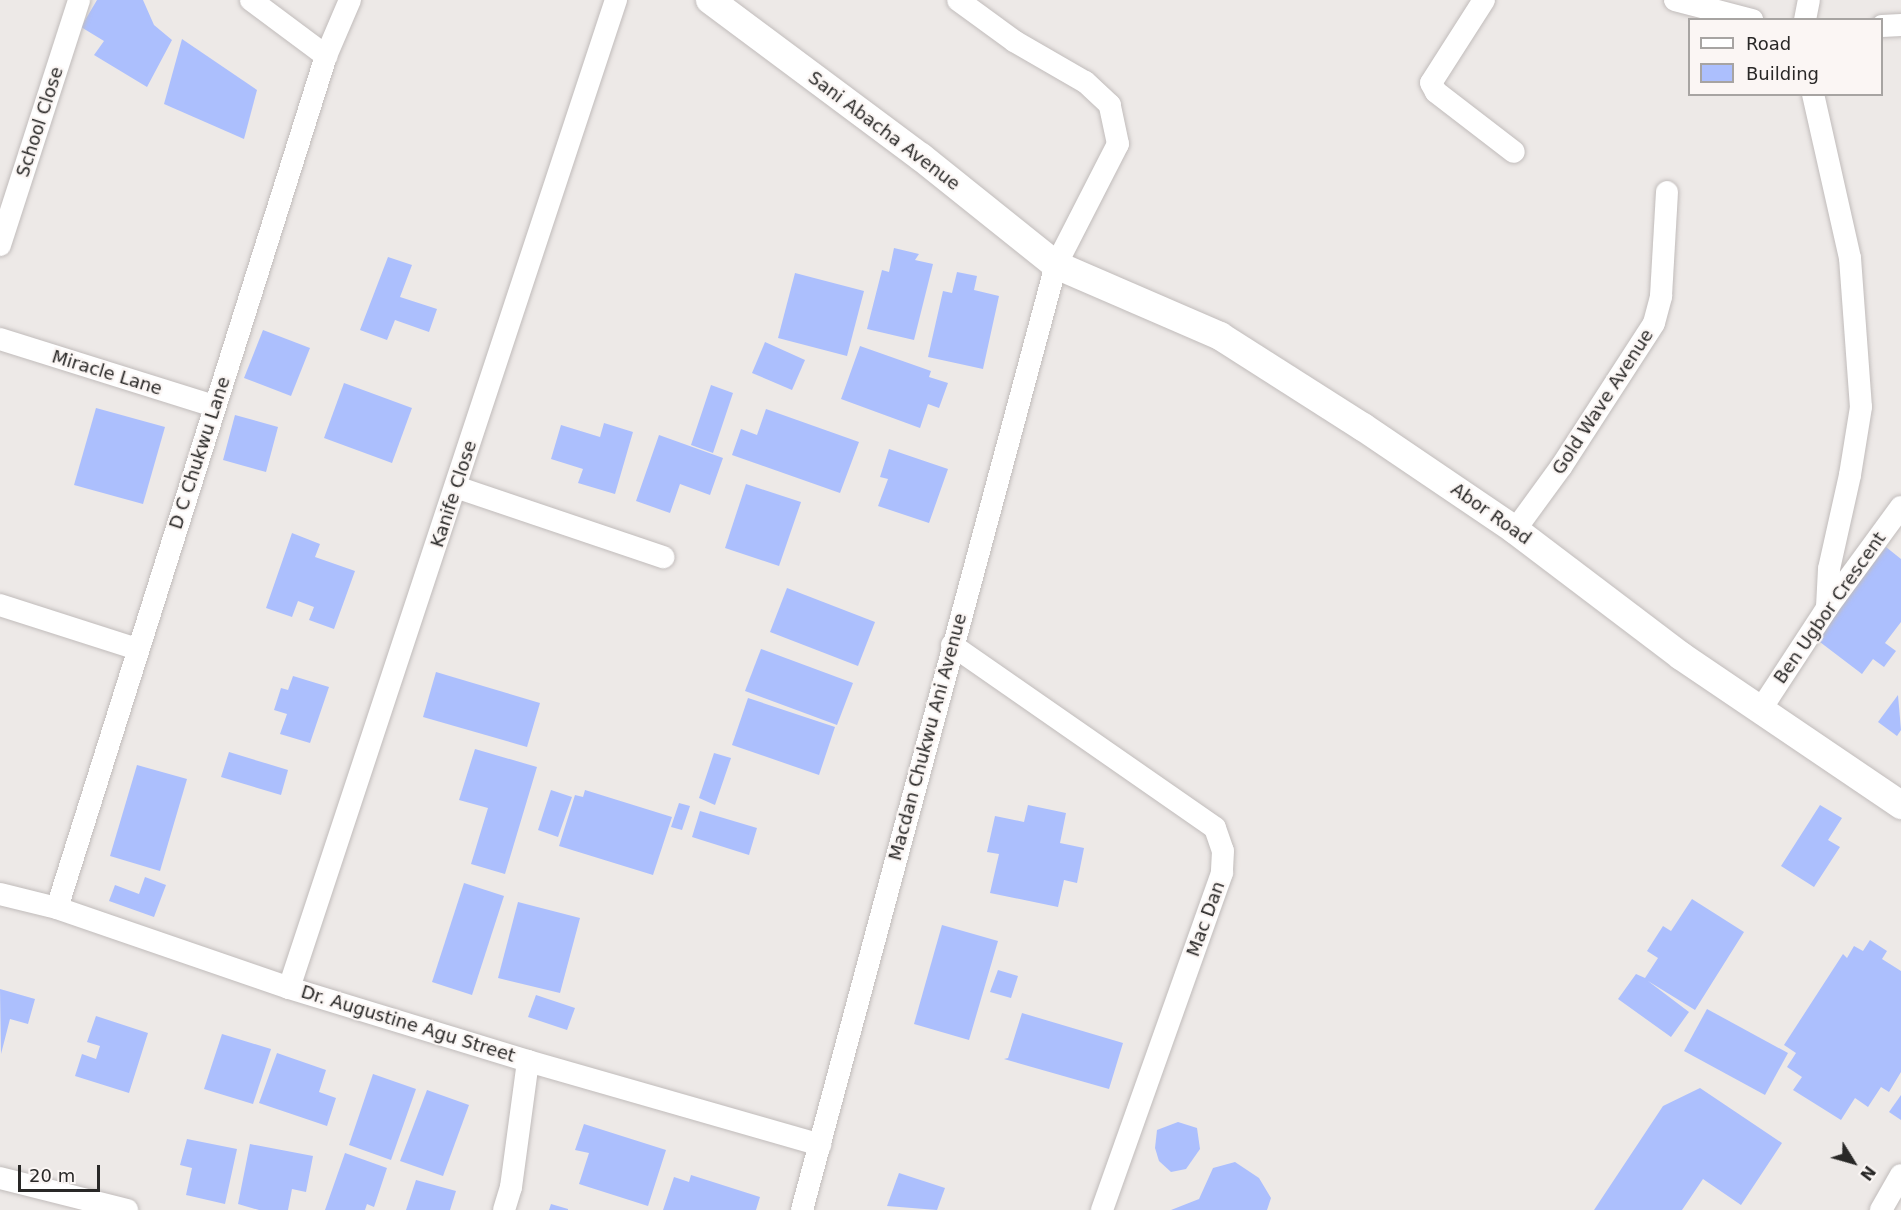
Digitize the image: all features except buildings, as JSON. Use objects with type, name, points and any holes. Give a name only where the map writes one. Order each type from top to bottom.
[{"type":"street","name":"School Close","points":[[0,245],[80,0]]},
{"type":"street","points":[[251,0],[326,56]]},
{"type":"street","name":"D C Chukwu Lane","points":[[57,908],[326,56],[350,0]]},
{"type":"street","name":"Kanife Close","points":[[289,988],[616,0]]},
{"type":"street","name":"Sani Abacha Avenue","points":[[710,0],[921,157],[1056,265]]},
{"type":"street","name":"Macdan Chukwu Ani Avenue","points":[[802,1210],[1056,265],[1118,144],[1116,120],[1110,105],[1085,82],[1014,41],[958,0]]},
{"type":"street","points":[[1484,0],[1431,82],[1436,92],[1514,152]]},
{"type":"street","points":[[1675,0],[1744,18]]},
{"type":"street","points":[[1805,18],[1809,0]]},
{"type":"street","points":[[1883,26],[1901,25]]},
{"type":"street","points":[[1813,96],[1850,258],[1861,407],[1851,475],[1829,568],[1827,608]]},
{"type":"street","name":"Gold Wave Avenue","points":[[1515,530],[1568,457],[1654,323],[1661,296],[1667,192]]},
{"type":"street","name":"Abor Road","points":[[1056,265],[1220,336],[1515,530],[1682,656],[1901,805]]},
{"type":"street","name":"Miracle Lane","points":[[0,339],[214,406]]},
{"type":"street","points":[[456,487],[663,557]]},
{"type":"street","name":"Ben Ugbor Crescent","points":[[1761,709],[1827,608],[1901,507]]},
{"type":"street","points":[[0,605],[137,649]]},
{"type":"street","name":"Mac Dan","points":[[952,645],[1215,828],[1223,850],[1222,873],[1102,1210]]},
{"type":"street","name":"Dr. Augustine Agu Street","points":[[0,894],[57,908],[289,988],[528,1062],[820,1145]]},
{"type":"street","points":[[504,1210],[511,1187],[528,1062]]},
{"type":"street","points":[[1881,1210],[1901,1175]]},
{"type":"street","points":[[0,1178],[127,1210]]}]
